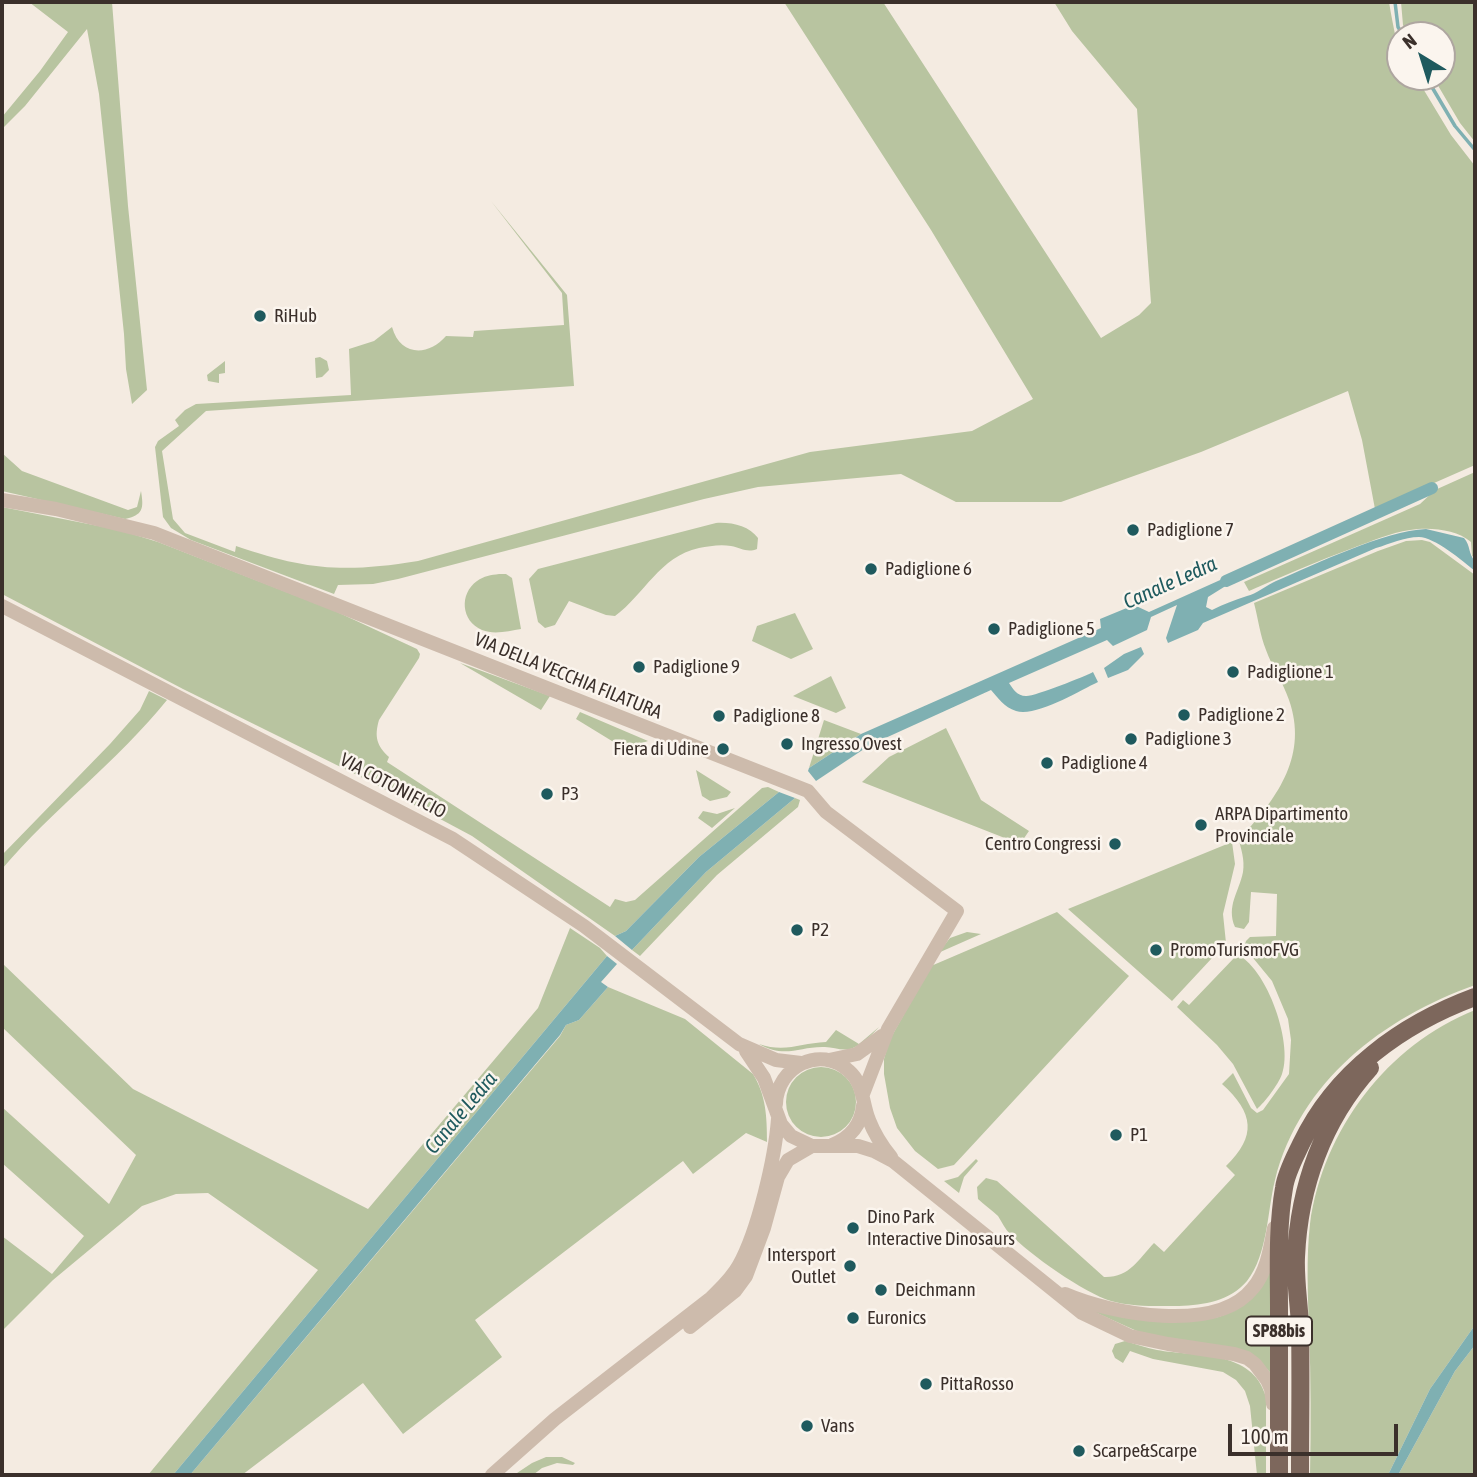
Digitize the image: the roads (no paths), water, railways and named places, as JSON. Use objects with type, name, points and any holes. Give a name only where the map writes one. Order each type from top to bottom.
[{"type":"main road","name":"SP88bis","points":[[1279,1475],[1279,1250],[1284,1186],[1309,1127],[1339,1084],[1372,1054],[1413,1027],[1432,1015],[1475,997]]},
{"type":"main road","name":"SP88bis","points":[[1300,1475],[1300,1324],[1295,1259],[1301,1206],[1319,1148],[1342,1104],[1381,1056],[1413,1027]]},
{"type":"street","name":"VIA DELLA VECCHIA FILATURA","points":[[2,500],[56,509],[154,533],[808,791],[826,812],[957,912],[888,1029],[878,1041],[858,1054],[829,1060]]},
{"type":"street","name":"VIA COTONIFICIO","points":[[2,606],[386,802],[453,839],[529,888],[611,946],[739,1044],[760,1069],[777,1111],[791,1136],[818,1146]]},
{"type":"street","name":"VIA DELLA VECCHIA FILATURA","points":[[863,1099],[888,1029]]},
{"type":"street","name":"VIA COTONIFICIO","points":[[739,1044],[776,1060],[802,1063],[815,1059],[829,1060]]},
{"type":"street","points":[[829,1060],[847,1069],[860,1084],[876,1135],[893,1161]]},
{"type":"street","points":[[492,1475],[555,1419],[711,1298],[732,1277],[745,1253],[757,1218],[776,1145],[777,1111],[782,1080],[802,1063]]},
{"type":"street","points":[[508,1475],[566,1423],[735,1291],[751,1263],[783,1166],[793,1155],[818,1146],[834,1144],[849,1135],[859,1121],[863,1099]]},
{"type":"street","points":[[818,1146],[858,1146],[893,1161],[1093,1320],[1130,1336],[1238,1354],[1255,1364],[1271,1389],[1275,1462],[1279,1475]]},
{"type":"street","points":[[1051,1288],[1100,1307],[1123,1312],[1197,1315],[1226,1310],[1247,1295],[1263,1271],[1284,1186]]},
{"type":"water","points":[[1426,529],[1464,538],[1475,561],[1475,571],[1440,545],[1425,538],[1413,537],[1376,548],[1203,623],[1198,630],[1168,643],[1166,638],[1177,605],[1151,617],[1147,630],[1113,646],[1107,640],[1009,683],[1023,696],[1031,695],[1093,672],[1098,682],[1058,702],[1035,710],[1016,711],[1005,705],[991,690],[870,745],[816,781],[808,771],[861,734],[1101,628],[1100,619],[1134,605],[1149,612],[1238,572],[1240,577],[1208,597],[1206,607],[1212,610],[1350,549],[1409,531]]},
{"type":"water","points":[[1141,647],[1144,654],[1128,670],[1108,678],[1104,668],[1124,654]]},
{"type":"water","points":[[779,792],[795,798],[706,872],[632,950],[615,936],[626,931],[699,857]]},
{"type":"water","points":[[607,956],[617,964],[601,982],[608,987],[579,1020],[566,1025],[190,1475],[173,1475]]},
{"type":"water","points":[[1475,1325],[1475,1345],[1455,1371],[1398,1475],[1388,1475],[1430,1389]]},
{"type":"waterway","points":[[1395,2],[1397,21]]},
{"type":"waterway","points":[[1434,91],[1455,126],[1475,150]]},
{"type":"waterway","name":"Canale Ledra","points":[[1226,581],[1432,488]]},
{"type":"place","name":"RiHub","points":[[260,316]]},
{"type":"place","name":"Padiglione 7","points":[[1133,530]]},
{"type":"place","name":"Padiglione 6","points":[[871,569]]},
{"type":"place","name":"Padiglione 5","points":[[994,629]]},
{"type":"place","name":"Padiglione 9","points":[[639,667]]},
{"type":"place","name":"Padiglione 1","points":[[1233,672]]},
{"type":"place","name":"Padiglione 2","points":[[1184,715]]},
{"type":"place","name":"Padiglione 8","points":[[719,716]]},
{"type":"place","name":"Padiglione 3","points":[[1131,739]]},
{"type":"place","name":"Ingresso Ovest","points":[[787,744]]},
{"type":"place","name":"Fiera di Udine","points":[[723,749]]},
{"type":"place","name":"Padiglione 4","points":[[1047,763]]},
{"type":"place","name":"P3","points":[[547,794]]},
{"type":"place","name":"ARPA Dipartimento Provinciale","points":[[1201,825]]},
{"type":"place","name":"Centro Congressi","points":[[1115,844]]},
{"type":"place","name":"P2","points":[[797,930]]},
{"type":"place","name":"PromoTurismoFVG","points":[[1156,950]]},
{"type":"place","name":"P1","points":[[1116,1135]]},
{"type":"place","name":"Dino Park Interactive Dinosaurs","points":[[853,1228]]},
{"type":"place","name":"Intersport Outlet","points":[[850,1266]]},
{"type":"place","name":"Deichmann","points":[[881,1290]]},
{"type":"place","name":"Euronics","points":[[853,1318]]},
{"type":"place","name":"PittaRosso","points":[[926,1384]]},
{"type":"place","name":"Vans","points":[[807,1426]]},
{"type":"place","name":"Scarpe&Scarpe","points":[[1079,1451]]}]
